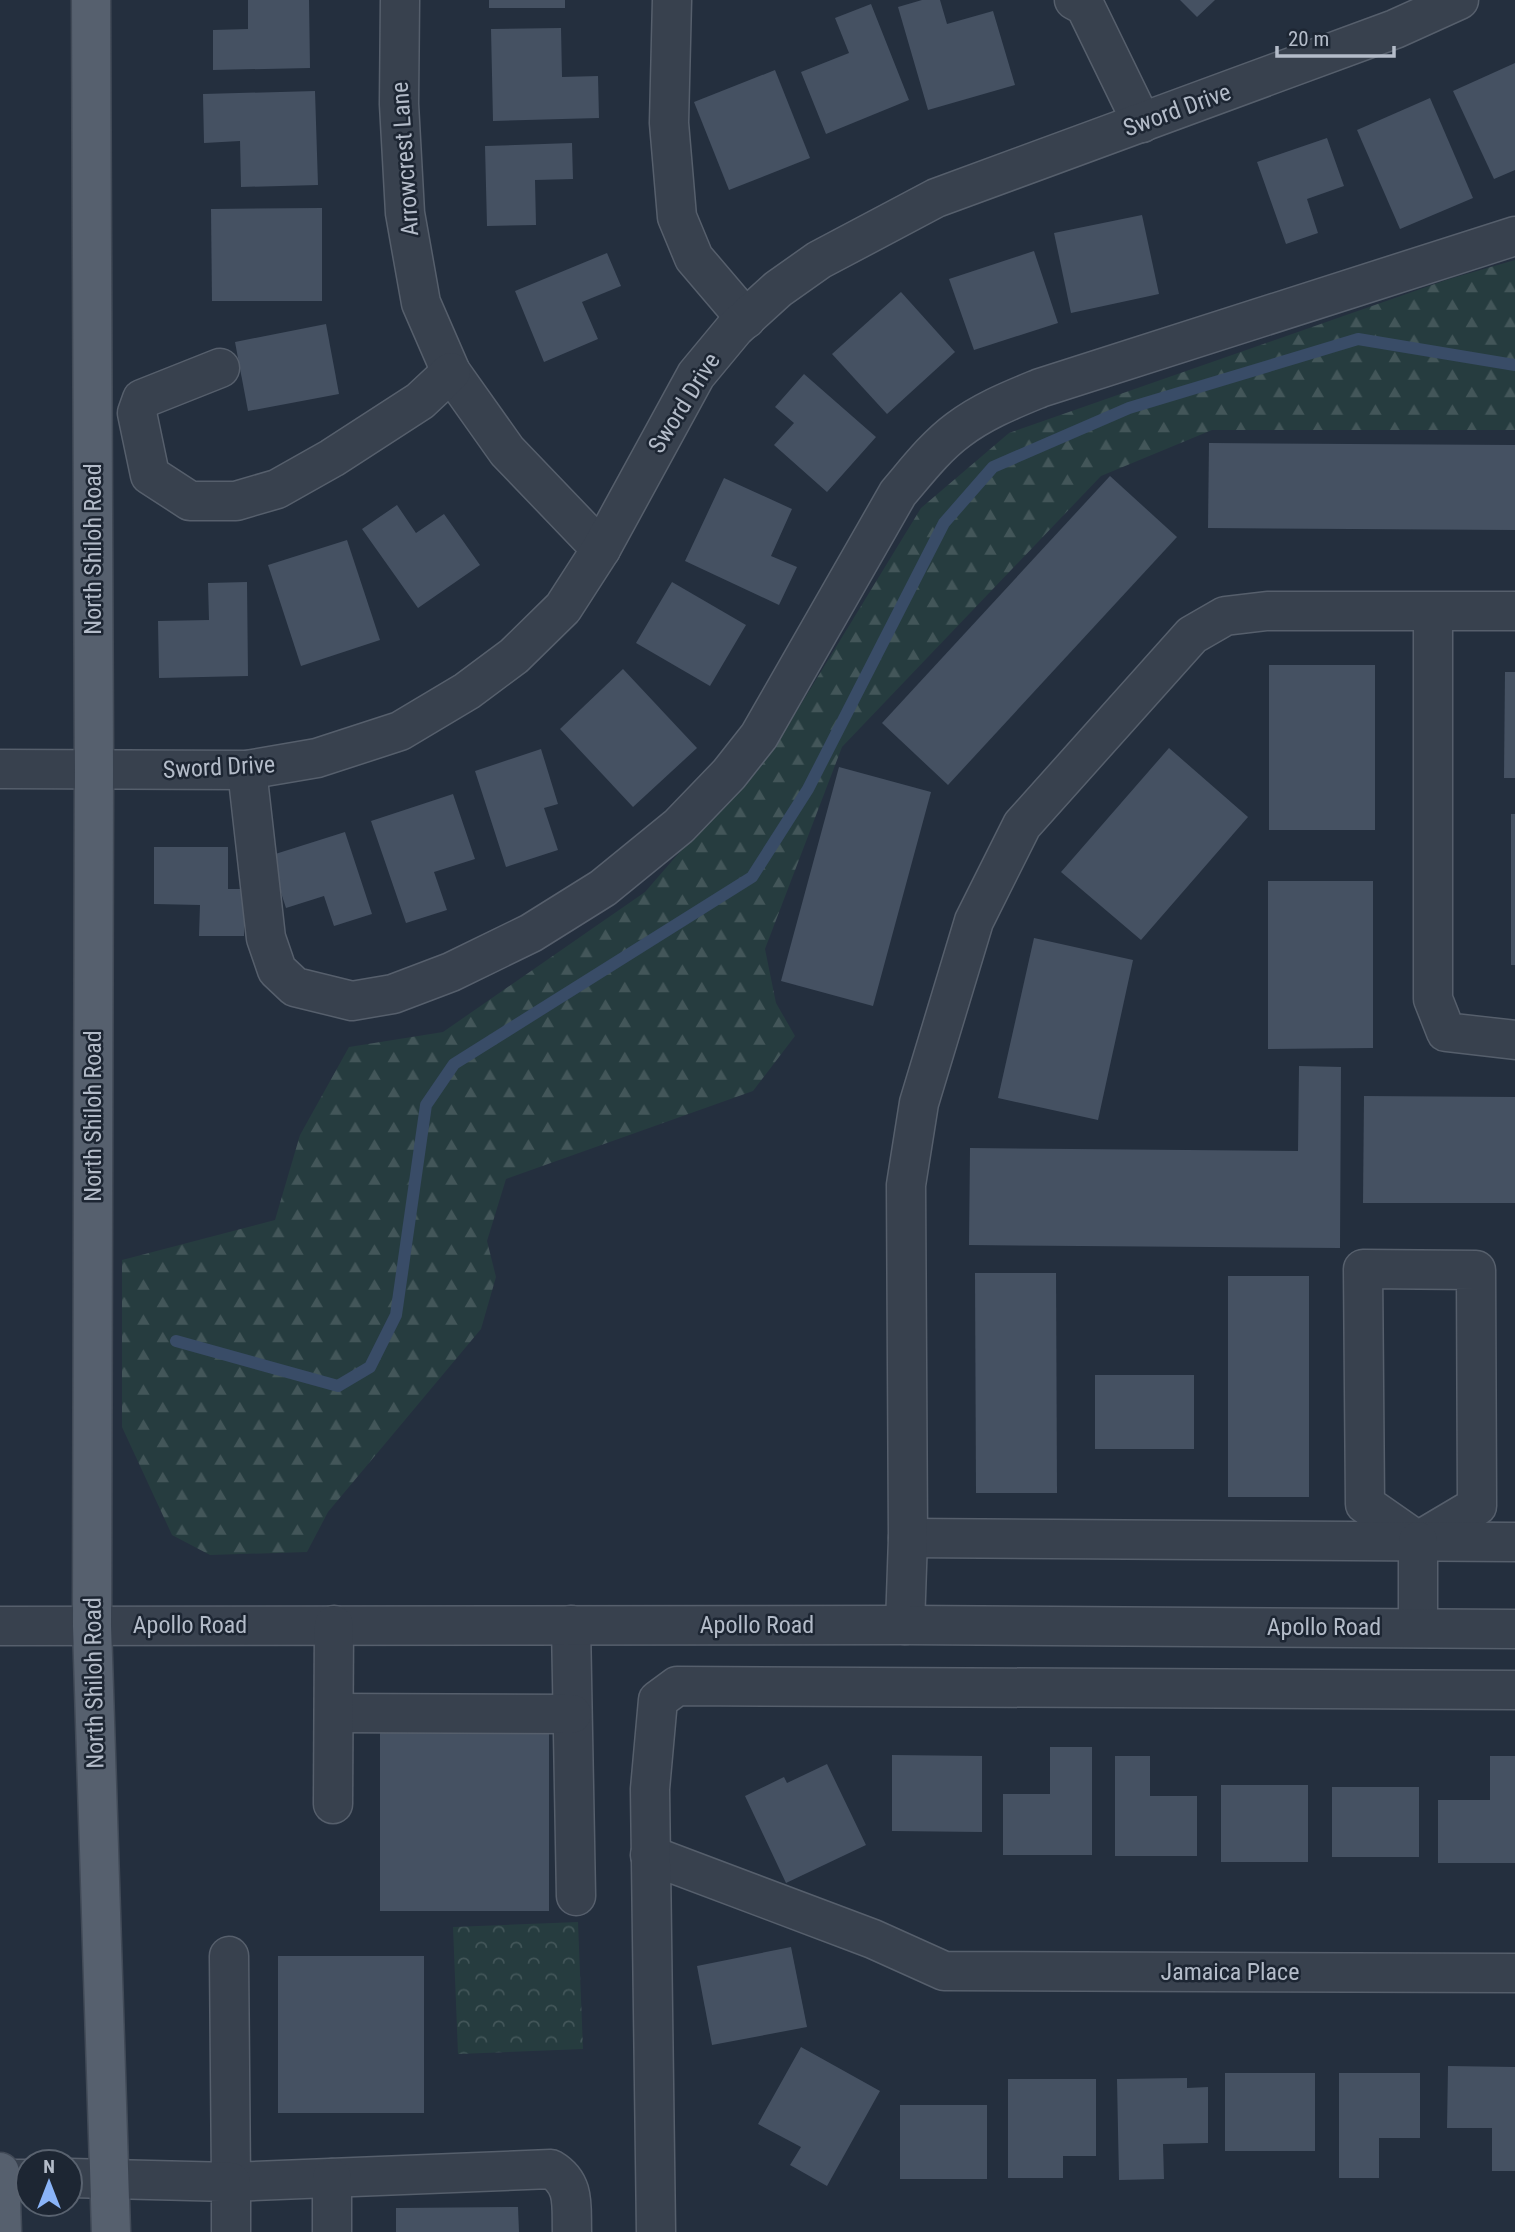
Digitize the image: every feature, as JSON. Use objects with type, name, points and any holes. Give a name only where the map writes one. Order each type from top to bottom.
[{"type":"main road","name":"North Shiloh Road","points":[[91,0],[94,770],[92,1626],[111,2232]]},
{"type":"main road","points":[[0,2172],[2,2232]]},
{"type":"street","name":"Arrowcrest Lane","points":[[400,0],[399,104],[405,213],[421,303],[451,372],[507,451],[601,549]]},
{"type":"street","points":[[672,0],[669,123],[677,216],[694,258],[746,319]]},
{"type":"street","points":[[1074,0],[1086,6],[1142,122]]},
{"type":"street","name":"Sword Drive","points":[[0,769],[247,770],[317,758],[400,731],[467,691],[514,656],[563,608],[601,549],[696,375],[735,328],[778,289],[820,260],[936,198],[1142,122],[1388,15],[1459,0]]},
{"type":"street","points":[[247,770],[266,938],[276,970],[295,987],[352,1001],[393,994],[451,972],[531,933],[603,888],[679,826],[729,774],[760,736],[898,494],[926,461],[957,431],[994,407],[1040,388],[1515,236]]},
{"type":"street","points":[[220,368],[142,399],[137,413],[150,475],[190,501],[236,501],[276,489],[332,458],[420,401],[451,372]]},
{"type":"street","points":[[905,1625],[908,1538],[906,1185],[919,1104],[974,921],[1022,825],[1192,635],[1225,616],[1267,611],[1515,611]]},
{"type":"street","points":[[1433,612],[1433,999],[1446,1032],[1515,1040]]},
{"type":"street","points":[[1363,1269],[1476,1270],[1477,1506],[1418,1541],[1365,1504],[1363,1269]]},
{"type":"street","points":[[908,1538],[1515,1542]]},
{"type":"street","points":[[1418,1541],[1418,1628]]},
{"type":"street","points":[[333,1804],[334,1625]]},
{"type":"street","points":[[571,1625],[576,1896]]},
{"type":"street","name":"Apollo Road","points":[[0,1626],[905,1625],[1515,1629]]},
{"type":"street","points":[[656,2232],[650,1789],[658,1700],[677,1686],[1515,1690]]},
{"type":"street","points":[[334,1713],[572,1714]]},
{"type":"street","name":"Jamaica Place","points":[[650,1854],[873,1939],[944,1972],[1515,1973]]},
{"type":"street","points":[[229,1956],[231,2232]]},
{"type":"street","points":[[84,2178],[231,2182],[551,2169],[560,2174],[570,2188],[572,2232]]},
{"type":"street","points":[[332,2178],[332,2232]]},
{"type":"green space","points":[[1515,260],[1515,430],[1212,430],[1101,476],[842,747],[765,949],[776,1003],[795,1036],[753,1091],[506,1179],[487,1241],[496,1277],[481,1329],[328,1512],[307,1552],[210,1555],[172,1535],[122,1427],[122,1260],[275,1220],[300,1135],[349,1047],[443,1032],[645,892],[784,732],[921,508],[1009,433],[1449,279]]},
{"type":"green space","points":[[578,1922],[583,2049],[458,2054],[453,1927]]},
{"type":"building","points":[[248,0],[309,0],[310,68],[213,70],[213,30],[248,29]]},
{"type":"building","points":[[489,0],[565,0],[565,8],[489,8]]},
{"type":"building","points":[[922,0],[940,0],[947,24],[993,11],[1015,85],[928,110],[898,7]]},
{"type":"building","points":[[1180,0],[1215,0],[1197,17]]},
{"type":"building","points":[[871,4],[909,100],[826,134],[801,72],[849,53],[835,18]]},
{"type":"building","points":[[561,28],[562,77],[598,76],[599,118],[493,121],[491,29]]},
{"type":"building","points":[[1515,63],[1515,170],[1494,179],[1453,91]]},
{"type":"building","points":[[775,70],[810,158],[729,190],[694,102]]},
{"type":"building","points":[[315,91],[318,185],[241,187],[240,141],[204,143],[203,94]]},
{"type":"building","points":[[1430,98],[1473,198],[1400,229],[1357,130]]},
{"type":"building","points":[[1327,138],[1344,186],[1307,199],[1318,233],[1286,244],[1257,162]]},
{"type":"building","points":[[572,143],[573,179],[535,180],[536,225],[487,226],[485,146]]},
{"type":"building","points":[[322,208],[322,301],[212,301],[211,209]]},
{"type":"building","points":[[1142,215],[1159,294],[1071,313],[1054,233]]},
{"type":"building","points":[[1034,251],[1058,323],[974,350],[949,279]]},
{"type":"building","points":[[607,253],[621,286],[582,302],[598,339],[544,362],[515,291]]},
{"type":"building","points":[[901,292],[955,352],[887,414],[832,354]]},
{"type":"building","points":[[326,324],[339,394],[248,411],[235,342]]},
{"type":"building","points":[[804,374],[876,437],[827,492],[774,445],[794,423],[775,407]]},
{"type":"building","points":[[1209,443],[1515,445],[1515,530],[1208,528]]},
{"type":"building","points":[[1110,476],[1177,537],[948,785],[882,723]]},
{"type":"building","points":[[724,478],[792,509],[771,556],[797,567],[779,605],[685,561]]},
{"type":"building","points":[[397,505],[416,533],[444,514],[480,565],[418,608],[362,529]]},
{"type":"building","points":[[347,540],[380,640],[301,666],[268,565]]},
{"type":"building","points":[[247,582],[248,676],[159,678],[158,621],[209,620],[208,583]]},
{"type":"building","points":[[672,582],[746,625],[710,686],[636,643]]},
{"type":"building","points":[[1269,665],[1375,665],[1375,830],[1269,830]]},
{"type":"building","points":[[623,669],[697,748],[633,807],[560,729]]},
{"type":"building","points":[[1505,672],[1515,672],[1515,778],[1504,778]]},
{"type":"building","points":[[1169,748],[1248,817],[1141,940],[1061,872]]},
{"type":"building","points":[[541,749],[558,804],[544,808],[558,850],[506,867],[475,771]]},
{"type":"building","points":[[839,767],[931,792],[873,1006],[781,981]]},
{"type":"building","points":[[453,794],[475,859],[434,872],[447,910],[406,923],[371,821]]},
{"type":"building","points":[[1511,814],[1515,814],[1515,965],[1511,965]]},
{"type":"building","points":[[345,832],[372,914],[334,926],[324,896],[286,908],[269,856]]},
{"type":"building","points":[[154,847],[228,847],[228,889],[244,889],[244,936],[199,936],[200,905],[154,904]]},
{"type":"building","points":[[1268,881],[1373,881],[1373,1048],[1268,1049]]},
{"type":"building","points":[[1034,938],[1133,960],[1098,1120],[998,1098]]},
{"type":"building","points":[[1299,1066],[1341,1067],[1340,1248],[969,1245],[970,1148],[1298,1151]]},
{"type":"building","points":[[1364,1096],[1515,1097],[1515,1203],[1363,1203]]},
{"type":"building","points":[[975,1273],[1056,1273],[1057,1493],[976,1493]]},
{"type":"building","points":[[1228,1276],[1309,1276],[1309,1497],[1228,1497]]},
{"type":"building","points":[[1095,1375],[1194,1375],[1194,1449],[1095,1449]]},
{"type":"building","points":[[549,1732],[549,1911],[380,1911],[380,1733]]},
{"type":"building","points":[[1050,1747],[1092,1747],[1092,1855],[1003,1855],[1003,1794],[1050,1794]]},
{"type":"building","points":[[892,1755],[982,1756],[982,1832],[892,1831]]},
{"type":"building","points":[[1115,1756],[1150,1756],[1150,1796],[1197,1796],[1197,1856],[1115,1856]]},
{"type":"building","points":[[1490,1756],[1515,1756],[1515,1863],[1438,1863],[1438,1800],[1490,1800]]},
{"type":"building","points":[[827,1764],[866,1845],[786,1883],[745,1796],[784,1777],[787,1783]]},
{"type":"building","points":[[1221,1785],[1308,1785],[1308,1862],[1221,1862]]},
{"type":"building","points":[[1332,1787],[1419,1787],[1419,1857],[1332,1857]]},
{"type":"building","points":[[791,1947],[807,2027],[712,2045],[697,1966]]},
{"type":"building","points":[[278,1956],[424,1956],[424,2113],[278,2113]]},
{"type":"building","points":[[801,2047],[880,2091],[827,2186],[790,2165],[801,2147],[758,2124]]},
{"type":"building","points":[[1448,2066],[1515,2067],[1515,2171],[1492,2171],[1492,2128],[1447,2128]]},
{"type":"building","points":[[1225,2073],[1315,2073],[1315,2151],[1225,2151]]},
{"type":"building","points":[[1339,2073],[1420,2073],[1420,2138],[1379,2138],[1379,2178],[1339,2178]]},
{"type":"building","points":[[1187,2078],[1187,2088],[1208,2087],[1208,2143],[1163,2144],[1164,2179],[1119,2180],[1117,2079]]},
{"type":"building","points":[[1008,2079],[1096,2079],[1096,2156],[1063,2156],[1063,2178],[1008,2178]]},
{"type":"building","points":[[900,2105],[987,2105],[987,2179],[900,2179]]},
{"type":"building","points":[[518,2207],[519,2232],[396,2232],[396,2208]]},
{"type":"waterway","points":[[176,1341],[338,1386],[370,1367],[396,1315],[426,1105],[454,1064],[752,877],[808,789],[944,523],[993,467],[1129,408],[1358,339],[1515,365]]}]
